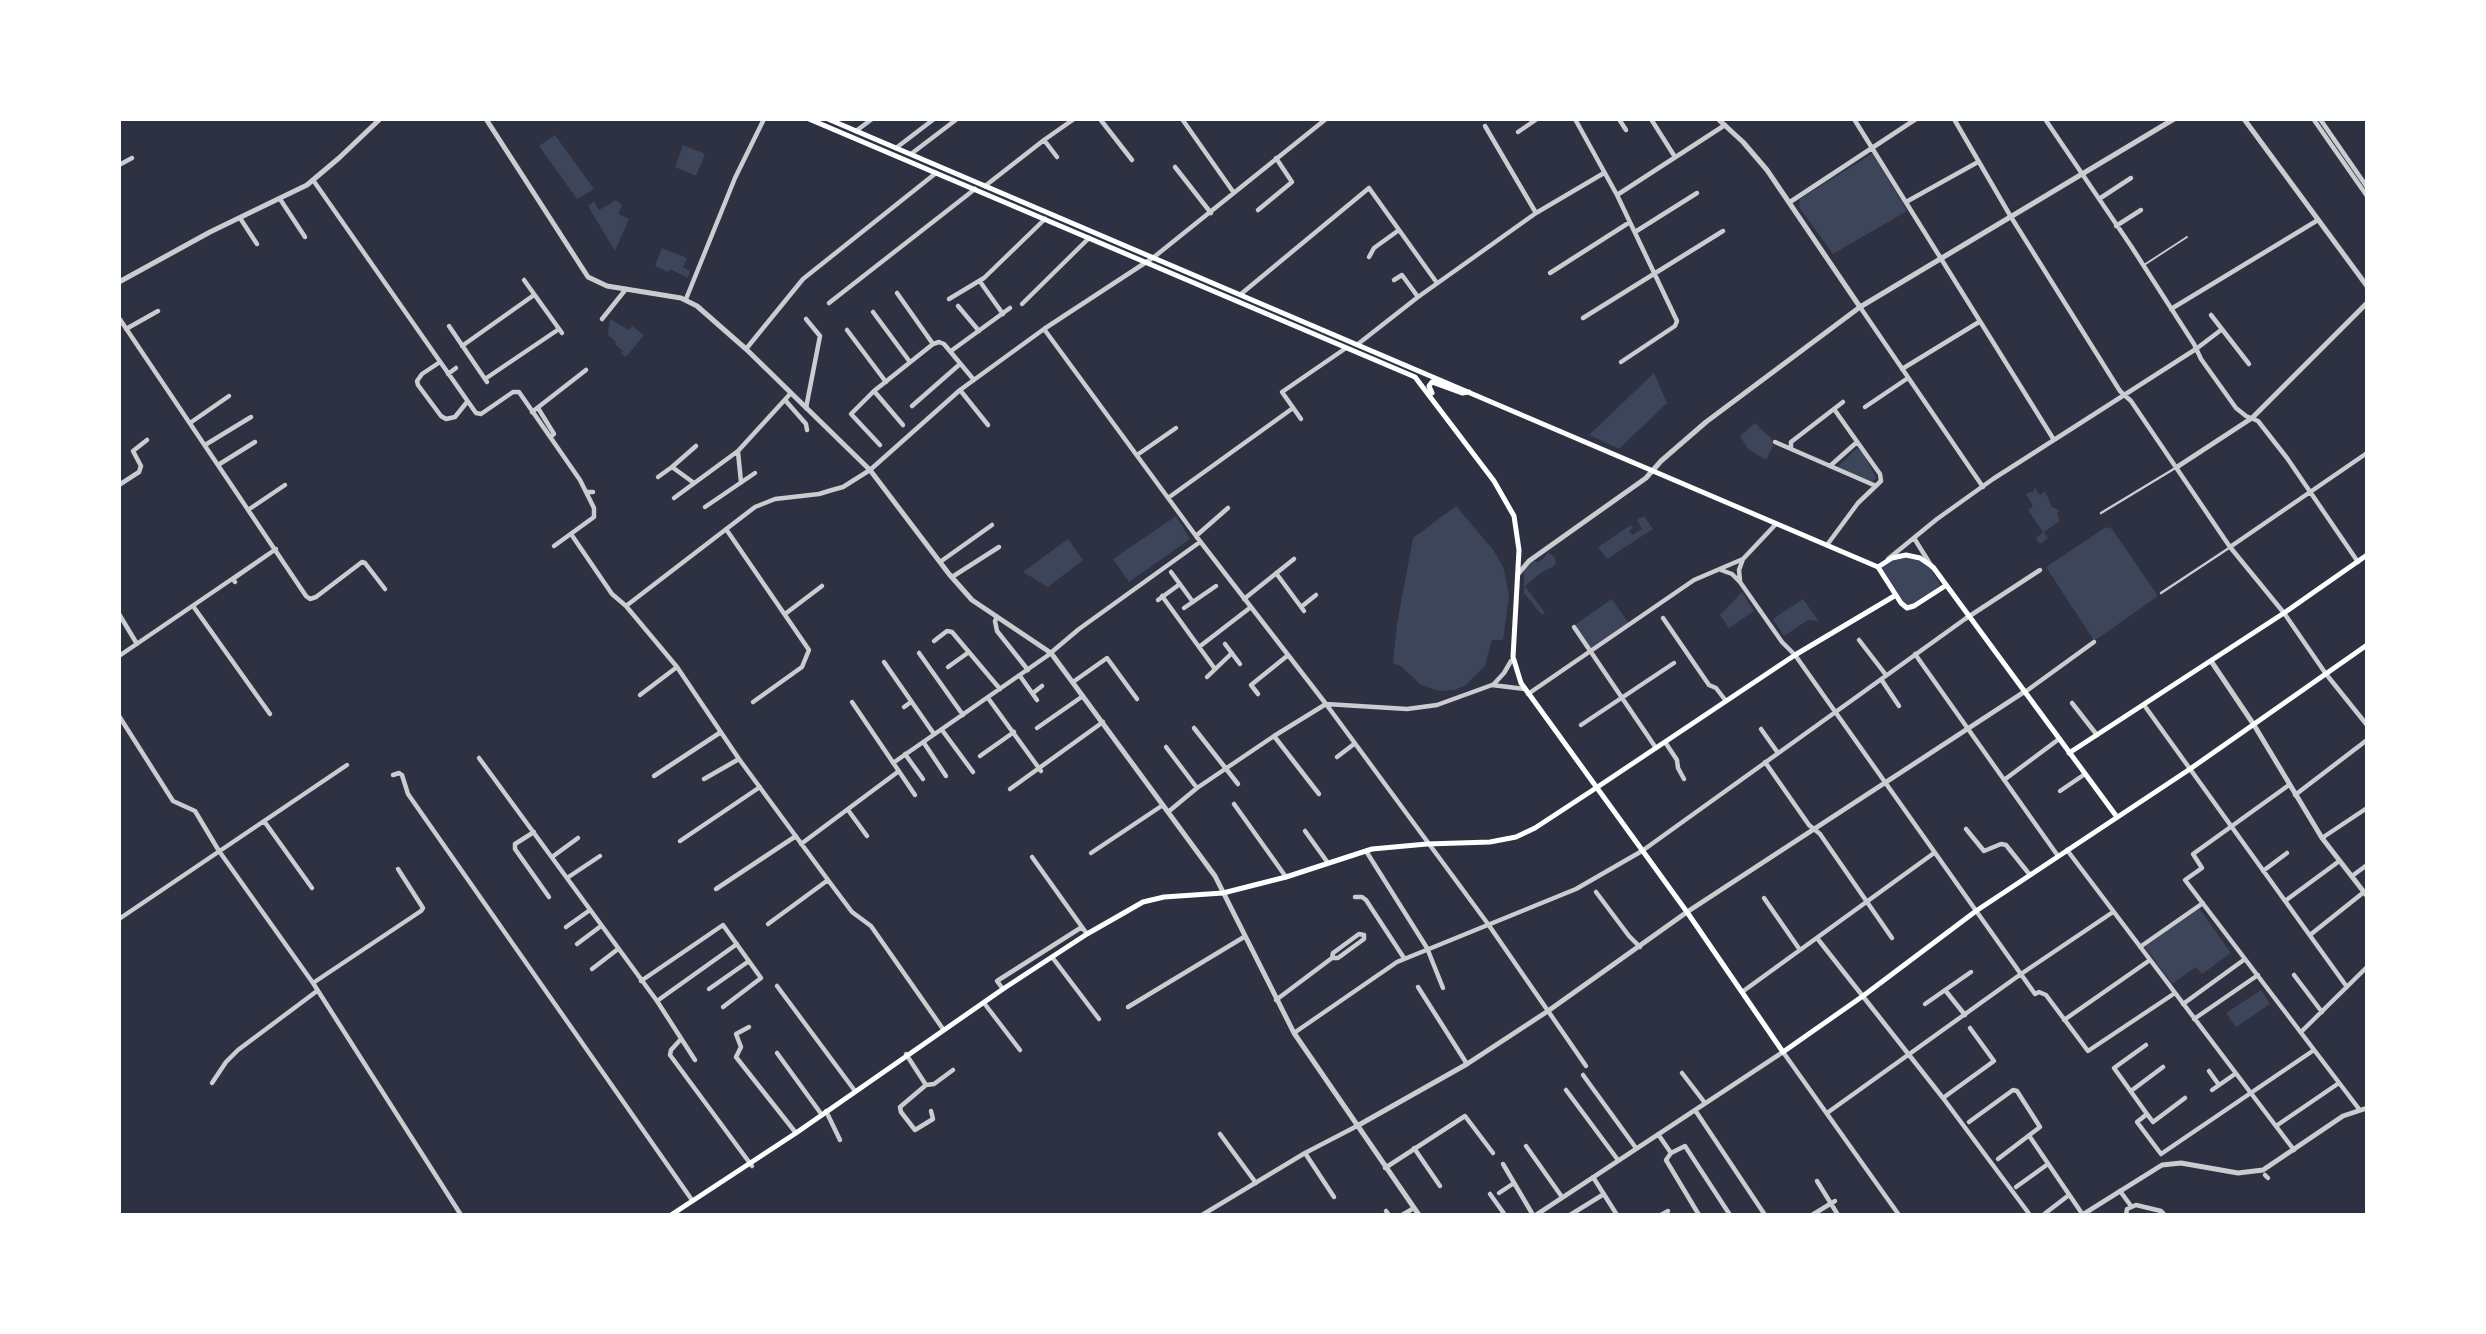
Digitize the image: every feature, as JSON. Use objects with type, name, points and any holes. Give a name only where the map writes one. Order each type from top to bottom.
[{"type":"main road","points":[[809,119],[1411,375],[1431,397],[1508,503],[1516,525],[1519,550],[1513,663],[1526,691],[1687,912],[1783,1052],[1976,911],[2190,769],[2367,645]]},
{"type":"main road","points":[[828,119],[1507,406],[1651,472],[1878,567],[1907,608],[1945,586]]},
{"type":"main road","points":[[1431,397],[1429,386],[1432,382],[1462,393],[1469,392]]},
{"type":"main road","points":[[1878,567],[1901,555],[1924,560],[1933,567],[2117,817]]},
{"type":"main road","points":[[2069,753],[2284,613],[2367,555]]},
{"type":"main road","points":[[671,1215],[751,1165],[906,1054],[1003,989],[1087,934],[1143,902],[1155,898],[1223,893],[1286,877],[1366,850],[1508,840],[1535,828],[1795,655],[1896,595]]},
{"type":"street","points":[[119,282],[313,180],[380,119]]},
{"type":"street","points":[[486,119],[583,272],[598,284],[686,299],[697,306],[746,349],[870,470],[972,600],[1051,653],[1215,876],[1294,1032],[1419,1215]]},
{"type":"street","points":[[686,299],[735,178],[764,119]]},
{"type":"street","points":[[856,131],[872,119]]},
{"type":"street","points":[[896,148],[934,119]]},
{"type":"street","points":[[911,154],[957,119]]},
{"type":"street","points":[[985,186],[1074,119]]},
{"type":"street","points":[[1100,119],[1132,160]]},
{"type":"street","points":[[1182,119],[1234,193]]},
{"type":"street","points":[[626,606],[755,507],[767,502],[832,490],[870,470],[960,390],[1044,329],[1154,257],[1326,119]]},
{"type":"street","points":[[1518,132],[1537,119]]},
{"type":"street","points":[[1575,119],[1617,195],[1677,324],[1621,362]]},
{"type":"street","points":[[1619,119],[1626,130]]},
{"type":"street","points":[[1651,119],[1675,157]]},
{"type":"street","points":[[1718,119],[1756,157],[1790,202],[1983,487]]},
{"type":"street","points":[[1854,119],[2054,440]]},
{"type":"street","points":[[1790,202],[1906,121],[1916,119]]},
{"type":"street","points":[[1954,119],[2011,217],[2125,396],[2177,467],[2230,547],[2284,613],[2326,674],[2367,725]]},
{"type":"street","points":[[2045,119],[2201,359],[2236,408],[2265,430],[2310,490],[2358,562]]},
{"type":"street","points":[[1518,574],[1527,562],[1642,481],[1716,414],[1860,307],[2175,119]]},
{"type":"street","points":[[2244,119],[2367,286]]},
{"type":"street","points":[[2316,119],[2367,187]]},
{"type":"street","points":[[2316,119],[2367,196]]},
{"type":"street","points":[[1617,195],[1724,125]]},
{"type":"street","points":[[1485,127],[1536,213]]},
{"type":"street","points":[[1044,140],[1057,157]]},
{"type":"street","points":[[119,165],[132,158]]},
{"type":"street","points":[[1258,210],[1292,182],[1276,158]]},
{"type":"street","points":[[1906,202],[1978,162]]},
{"type":"street","points":[[1175,167],[1211,213]]},
{"type":"street","points":[[746,349],[803,279],[936,173]]},
{"type":"street","points":[[1358,344],[1437,283],[1536,213],[1604,173]]},
{"type":"street","points":[[2098,199],[2131,178]]},
{"type":"street","points":[[313,180],[478,414],[516,391],[554,434],[550,437],[580,480],[595,512],[594,517],[554,546]]},
{"type":"street","points":[[1241,294],[1369,188],[1437,283]]},
{"type":"street","points":[[829,303],[975,189]]},
{"type":"street","points":[[1635,232],[1697,193]]},
{"type":"street","points":[[280,199],[305,237]]},
{"type":"street","points":[[2116,226],[2140,210]]},
{"type":"street","points":[[240,218],[257,244]]},
{"type":"street","points":[[949,299],[984,278],[1045,219]]},
{"type":"street","points":[[2171,309],[2318,220]]},
{"type":"street","points":[[1550,273],[1630,222]]},
{"type":"street","points":[[1369,257],[1374,248],[1399,230]]},
{"type":"street","points":[[1583,318],[1723,231]]},
{"type":"street","points":[[1021,304],[1089,238]]},
{"type":"street","points":[[1394,280],[1402,275],[1418,297]]},
{"type":"street","points":[[449,326],[468,360],[486,381],[560,331],[524,280]]},
{"type":"street","points":[[981,284],[1003,314]]},
{"type":"street","points":[[601,319],[626,289]]},
{"type":"street","points":[[897,293],[933,344]]},
{"type":"street","points":[[462,346],[534,295]]},
{"type":"street","points":[[2101,513],[2252,418],[2367,303]]},
{"type":"street","points":[[958,306],[979,331]]},
{"type":"street","points":[[951,352],[1010,308]]},
{"type":"street","points":[[126,329],[158,311]]},
{"type":"street","points":[[873,312],[910,362]]},
{"type":"street","points":[[2211,315],[2249,364]]},
{"type":"street","points":[[119,318],[310,599],[362,562],[385,589]]},
{"type":"street","points":[[806,319],[820,336],[806,408]]},
{"type":"street","points":[[1902,369],[1979,322]]},
{"type":"street","points":[[1044,329],[1200,542],[1326,704],[1488,924],[1586,1066]]},
{"type":"street","points":[[847,330],[886,382]]},
{"type":"street","points":[[1887,560],[1983,487],[2125,396],[2221,330]]},
{"type":"street","points":[[880,445],[851,414],[874,391],[933,344],[939,342],[951,352],[974,380]]},
{"type":"street","points":[[1301,419],[1282,392],[1347,347]]},
{"type":"street","points":[[440,362],[422,374],[417,381],[418,385],[446,419],[455,417],[467,402]]},
{"type":"street","points":[[912,406],[960,364]]},
{"type":"street","points":[[448,374],[456,368]]},
{"type":"street","points":[[535,410],[586,370]]},
{"type":"street","points":[[1865,407],[1908,378]]},
{"type":"street","points":[[960,390],[988,425]]},
{"type":"street","points":[[874,391],[904,425]]},
{"type":"street","points":[[674,498],[738,451],[791,393]]},
{"type":"street","points":[[190,423],[229,396]]},
{"type":"street","points":[[785,400],[806,424],[807,430]]},
{"type":"street","points":[[1791,449],[1791,442],[1843,402]]},
{"type":"street","points":[[1168,498],[1293,408]]},
{"type":"street","points":[[1828,545],[1858,503],[1881,478],[1834,409]]},
{"type":"street","points":[[205,445],[251,417]]},
{"type":"street","points":[[1138,455],[1176,428]]},
{"type":"street","points":[[119,485],[139,472],[141,466],[133,451],[148,440]]},
{"type":"street","points":[[218,465],[255,442]]},
{"type":"street","points":[[1775,442],[1876,486]]},
{"type":"street","points":[[1830,466],[1857,442]]},
{"type":"street","points":[[658,477],[696,446]]},
{"type":"street","points":[[738,451],[741,482]]},
{"type":"street","points":[[2161,593],[2367,453]]},
{"type":"street","points":[[1519,550],[1525,556],[1532,554],[1641,478],[1644,470],[1639,466]]},
{"type":"street","points":[[672,467],[694,483]]},
{"type":"street","points":[[705,508],[755,473]]},
{"type":"street","points":[[248,510],[285,485]]},
{"type":"street","points":[[586,492],[593,492]]},
{"type":"street","points":[[1196,536],[1228,508]]},
{"type":"street","points":[[1492,685],[1526,691],[1694,580],[1743,559],[1776,524]]},
{"type":"street","points":[[940,562],[992,525]]},
{"type":"street","points":[[726,529],[809,650],[802,667],[753,702]]},
{"type":"street","points":[[571,534],[612,594],[626,606],[677,667],[801,844],[852,912],[871,926],[943,1029]]},
{"type":"street","points":[[1914,538],[1933,567]]},
{"type":"street","points":[[894,763],[1020,676],[1079,629],[1200,542]]},
{"type":"street","points":[[952,577],[999,547]]},
{"type":"street","points":[[235,582],[233,579],[276,549]]},
{"type":"street","points":[[119,656],[276,549]]},
{"type":"street","points":[[1244,599],[1293,559]]},
{"type":"street","points":[[1740,582],[1739,570],[1743,559]]},
{"type":"street","points":[[1721,570],[1732,574],[1740,582],[1782,642],[1795,655],[2035,994],[2039,992],[2046,995],[2088,1051],[2175,993]]},
{"type":"street","points":[[1294,1032],[1404,958],[1577,889],[1642,850],[1915,654],[2040,570]]},
{"type":"street","points":[[1171,572],[1194,602]]},
{"type":"street","points":[[1276,573],[1303,609],[1316,595]]},
{"type":"street","points":[[1180,584],[1160,598],[1215,669]]},
{"type":"street","points":[[785,614],[822,586]]},
{"type":"street","points":[[1184,608],[1216,586]]},
{"type":"street","points":[[193,606],[270,714]]},
{"type":"street","points":[[1199,647],[1251,607]]},
{"type":"street","points":[[119,614],[137,644]]},
{"type":"street","points":[[997,617],[997,631],[1028,670]]},
{"type":"street","points":[[1663,618],[1709,685],[1716,688],[1726,701]]},
{"type":"street","points":[[1574,627],[1656,748]]},
{"type":"street","points":[[934,641],[950,630],[1000,689]]},
{"type":"street","points":[[1859,640],[1899,706]]},
{"type":"street","points":[[1202,1215],[1305,1153],[1402,1103],[1467,1064],[1548,1011],[1687,912],[2024,692],[2094,642]]},
{"type":"street","points":[[1225,644],[1240,664]]},
{"type":"street","points":[[948,667],[970,652]]},
{"type":"street","points":[[919,653],[963,715]]},
{"type":"street","points":[[1207,677],[1232,653]]},
{"type":"street","points":[[1915,654],[2058,856]]},
{"type":"street","points":[[1258,694],[1251,685],[1288,656]]},
{"type":"street","points":[[1073,682],[1107,658],[1137,699]]},
{"type":"street","points":[[2211,661],[2254,724],[2322,838],[2365,894],[2309,935]]},
{"type":"street","points":[[884,662],[934,734]]},
{"type":"street","points":[[1168,811],[1197,788],[1326,704],[1424,708],[1492,685],[1513,663]]},
{"type":"street","points":[[1581,725],[1674,663]]},
{"type":"street","points":[[640,695],[677,667]]},
{"type":"street","points":[[1020,676],[1037,700]]},
{"type":"street","points":[[1032,693],[1042,686]]},
{"type":"street","points":[[1037,728],[1084,696]]},
{"type":"street","points":[[988,698],[1040,770]]},
{"type":"street","points":[[852,702],[915,795]]},
{"type":"street","points":[[904,707],[911,702]]},
{"type":"street","points":[[2072,703],[2097,735]]},
{"type":"street","points":[[2144,705],[2347,987]]},
{"type":"street","points":[[119,716],[173,801],[195,811],[219,851],[313,983],[461,1215]]},
{"type":"street","points":[[1010,789],[1040,770],[1103,722]]},
{"type":"street","points":[[1194,728],[1238,784]]},
{"type":"street","points":[[1761,729],[1778,753]]},
{"type":"street","points":[[942,730],[973,772]]},
{"type":"street","points":[[654,776],[721,732]]},
{"type":"street","points":[[980,756],[1014,732]]},
{"type":"street","points":[[1274,736],[1319,794]]},
{"type":"street","points":[[2004,780],[2059,739]]},
{"type":"street","points":[[2295,795],[2367,740]]},
{"type":"street","points":[[1665,742],[1677,760],[1684,779]]},
{"type":"street","points":[[924,743],[946,776]]},
{"type":"street","points":[[1337,757],[1354,744]]},
{"type":"street","points":[[1166,747],[1197,788]]},
{"type":"street","points":[[905,754],[923,779]]},
{"type":"street","points":[[479,758],[657,1001],[695,1060]]},
{"type":"street","points":[[704,779],[739,759]]},
{"type":"street","points":[[1765,762],[1809,825],[1821,834],[1892,938]]},
{"type":"street","points":[[119,919],[347,765]]},
{"type":"street","points":[[801,844],[899,771]]},
{"type":"street","points":[[2060,791],[2085,774]]},
{"type":"street","points":[[393,775],[402,775],[408,794],[692,1200]]},
{"type":"street","points":[[2289,785],[2193,854],[2203,868],[2185,880],[2359,1109]]},
{"type":"street","points":[[680,841],[760,787]]},
{"type":"street","points":[[1234,804],[1286,877]]},
{"type":"street","points":[[1091,853],[1163,805]]},
{"type":"street","points":[[2322,838],[2367,808]]},
{"type":"street","points":[[848,810],[867,836]]},
{"type":"street","points":[[264,821],[312,888]]},
{"type":"street","points":[[1966,829],[1984,851],[2001,844],[2006,845],[2030,875]]},
{"type":"street","points":[[1305,831],[1328,863]]},
{"type":"street","points":[[534,832],[515,845],[515,849],[549,897]]},
{"type":"street","points":[[716,888],[796,836]]},
{"type":"street","points":[[552,857],[578,838]]},
{"type":"street","points":[[1366,850],[1427,948],[1443,988]]},
{"type":"street","points":[[2067,850],[2294,1150]]},
{"type":"street","points":[[1742,992],[1934,853]]},
{"type":"street","points":[[2263,871],[2287,853]]},
{"type":"street","points":[[567,878],[600,856]]},
{"type":"street","points":[[1032,857],[1087,934]]},
{"type":"street","points":[[2285,901],[2339,862]]},
{"type":"street","points":[[2351,877],[2367,865]]},
{"type":"street","points":[[313,983],[421,911],[423,908],[398,869]]},
{"type":"street","points":[[768,924],[828,880]]},
{"type":"street","points":[[1596,892],[1640,947]]},
{"type":"street","points":[[1354,897],[1367,900],[1404,958]]},
{"type":"street","points":[[1764,898],[1800,950]]},
{"type":"street","points":[[2140,947],[2203,903]]},
{"type":"street","points":[[566,927],[590,910]]},
{"type":"street","points":[[1827,1113],[2021,974],[2113,912]]},
{"type":"street","points":[[640,981],[720,925],[726,927],[760,979],[723,1007]]},
{"type":"street","points":[[577,944],[601,926]]},
{"type":"street","points":[[1003,989],[997,981],[1082,927]]},
{"type":"street","points":[[1276,1000],[1332,958],[1333,953],[1360,934],[1364,935],[1364,939],[1338,958],[1332,958]]},
{"type":"street","points":[[1128,1007],[1244,937]]},
{"type":"street","points":[[1817,938],[1943,1098],[2030,1215]]},
{"type":"street","points":[[657,1001],[737,944]]},
{"type":"street","points":[[592,969],[618,949]]},
{"type":"street","points":[[1052,957],[1099,1019]]},
{"type":"street","points":[[2183,1004],[2245,959]]},
{"type":"street","points":[[2064,1020],[2150,960]]},
{"type":"street","points":[[709,989],[749,961]]},
{"type":"street","points":[[2301,1032],[2367,967]]},
{"type":"street","points":[[1925,1004],[1971,972]]},
{"type":"street","points":[[2194,1019],[2258,975]]},
{"type":"street","points":[[2294,975],[2322,1012]]},
{"type":"street","points":[[777,986],[855,1091]]},
{"type":"street","points":[[1418,987],[1467,1064]]},
{"type":"street","points":[[1945,990],[1965,1015]]},
{"type":"street","points":[[212,1083],[238,1050],[317,991]]},
{"type":"street","points":[[984,1003],[1020,1051]]},
{"type":"street","points":[[749,1027],[736,1034],[741,1047],[736,1057],[796,1133]]},
{"type":"street","points":[[1943,1098],[1994,1061],[1970,1028]]},
{"type":"street","points":[[681,1039],[670,1055],[751,1165]]},
{"type":"street","points":[[2146,1045],[2114,1068],[2152,1122],[2185,1098]]},
{"type":"street","points":[[2161,1154],[2314,1050]]},
{"type":"street","points":[[1503,1164],[1534,1215],[1783,1052],[1899,1215]]},
{"type":"street","points":[[777,1053],[824,1113],[840,1140]]},
{"type":"street","points":[[906,1054],[926,1085]]},
{"type":"street","points":[[2131,1091],[2163,1067]]},
{"type":"street","points":[[931,1111],[933,1119],[915,1130],[901,1112],[901,1104],[926,1085],[934,1084],[953,1070]]},
{"type":"street","points":[[2209,1071],[2219,1085]]},
{"type":"street","points":[[1682,1073],[1705,1103]]},
{"type":"street","points":[[2212,1090],[2235,1074]]},
{"type":"street","points":[[1583,1075],[1636,1148]]},
{"type":"street","points":[[2276,1126],[2339,1083]]},
{"type":"street","points":[[1566,1090],[1618,1160]]},
{"type":"street","points":[[1969,1122],[2014,1090],[2039,1124],[2039,1129],[1998,1159]]},
{"type":"street","points":[[2030,1137],[2082,1215],[2162,1165],[2181,1163],[2238,1173],[2265,1174],[2278,1161],[2343,1116],[2367,1108]]},
{"type":"street","points":[[1695,1110],[1765,1215]]},
{"type":"street","points":[[2147,1114],[2137,1122],[2161,1154],[2162,1165]]},
{"type":"street","points":[[1385,1168],[1465,1116],[1493,1153]]},
{"type":"street","points":[[1658,1133],[1671,1153]]},
{"type":"street","points":[[1220,1134],[1256,1183]]},
{"type":"street","points":[[1526,1146],[1562,1197]]},
{"type":"street","points":[[1699,1215],[1666,1160],[1671,1153],[1685,1146],[1730,1215]]},
{"type":"street","points":[[1414,1148],[1440,1186]]},
{"type":"street","points":[[1305,1153],[1334,1197]]},
{"type":"street","points":[[2273,1156],[2278,1161]]},
{"type":"street","points":[[2016,1187],[2048,1164]]},
{"type":"street","points":[[1592,1177],[1617,1215]]},
{"type":"street","points":[[1816,1181],[1833,1202],[1838,1215]]},
{"type":"street","points":[[1499,1193],[1514,1183]]},
{"type":"street","points":[[2120,1191],[2131,1206]]},
{"type":"street","points":[[1490,1194],[1505,1215]]},
{"type":"street","points":[[1570,1215],[1604,1194]]},
{"type":"street","points":[[2043,1215],[2069,1195]]},
{"type":"street","points":[[1812,1215],[1833,1202]]},
{"type":"street","points":[[2126,1215],[2127,1209],[2136,1205],[2165,1214]]},
{"type":"street","points":[[1402,1215],[1414,1208]]},
{"type":"street","points":[[1661,1215],[1668,1211]]},
{"type":"lane","points":[[2143,266],[2187,237]]},
{"type":"shaded area","points":[[555,135],[594,189],[577,199],[539,146]]},
{"type":"shaded area","points":[[683,145],[705,154],[696,176],[675,167]]},
{"type":"shaded area","points":[[1873,153],[1907,211],[1833,254],[1799,207],[1800,199]]},
{"type":"shaded area","points":[[616,200],[622,205],[618,214],[629,219],[615,251],[588,206],[594,201],[599,210]]},
{"type":"shaded area","points":[[662,248],[687,258],[683,267],[690,271],[688,278],[670,269],[668,272],[655,266]]},
{"type":"shaded area","points":[[610,319],[629,330],[632,326],[644,335],[626,357],[608,335]]},
{"type":"shaded area","points":[[1654,373],[1667,403],[1619,449],[1589,435]]},
{"type":"shaded area","points":[[1755,423],[1772,439],[1773,446],[1766,460],[1748,449],[1740,436]]},
{"type":"shaded area","points":[[1857,448],[1863,452],[1876,478],[1872,482],[1838,467]]},
{"type":"shaded area","points":[[2034,487],[2040,495],[2045,491],[2052,507],[2059,510],[2057,514],[2060,521],[2044,532],[2048,538],[2040,544],[2036,538],[2043,532],[2028,510],[2033,506],[2026,494],[2034,491]]},
{"type":"shaded area","points":[[1456,506],[1494,551],[1504,569],[1509,597],[1503,640],[1492,640],[1485,666],[1466,685],[1455,690],[1440,691],[1421,685],[1402,667],[1393,663],[1397,624],[1413,538]]},
{"type":"shaded area","points":[[1176,516],[1190,539],[1129,582],[1113,559]]},
{"type":"shaded area","points":[[1644,516],[1653,529],[1607,559],[1598,547],[1631,525],[1633,528],[1629,531],[1632,535],[1642,529],[1637,520]]},
{"type":"shaded area","points":[[2106,527],[2112,529],[2158,596],[2097,639],[2093,639],[2046,567]]},
{"type":"shaded area","points":[[1068,539],[1083,560],[1048,587],[1023,572]]},
{"type":"shaded area","points":[[1548,552],[1555,557],[1554,566],[1525,586],[1545,613],[1542,615],[1524,593],[1524,569],[1533,561],[1538,562],[1544,558]]},
{"type":"shaded area","points":[[1917,558],[1930,568],[1941,586],[1913,605],[1906,605],[1881,567],[1888,561]]},
{"type":"shaded area","points":[[1742,592],[1754,611],[1729,628],[1720,615]]},
{"type":"shaded area","points":[[1612,599],[1629,624],[1590,651],[1573,626]]},
{"type":"shaded area","points":[[1803,599],[1819,621],[1808,620],[1784,636],[1773,619]]},
{"type":"shaded area","points":[[2199,908],[2231,953],[2202,974],[2196,967],[2172,984],[2145,947]]},
{"type":"shaded area","points":[[2261,990],[2270,1004],[2236,1027],[2226,1013]]}]
